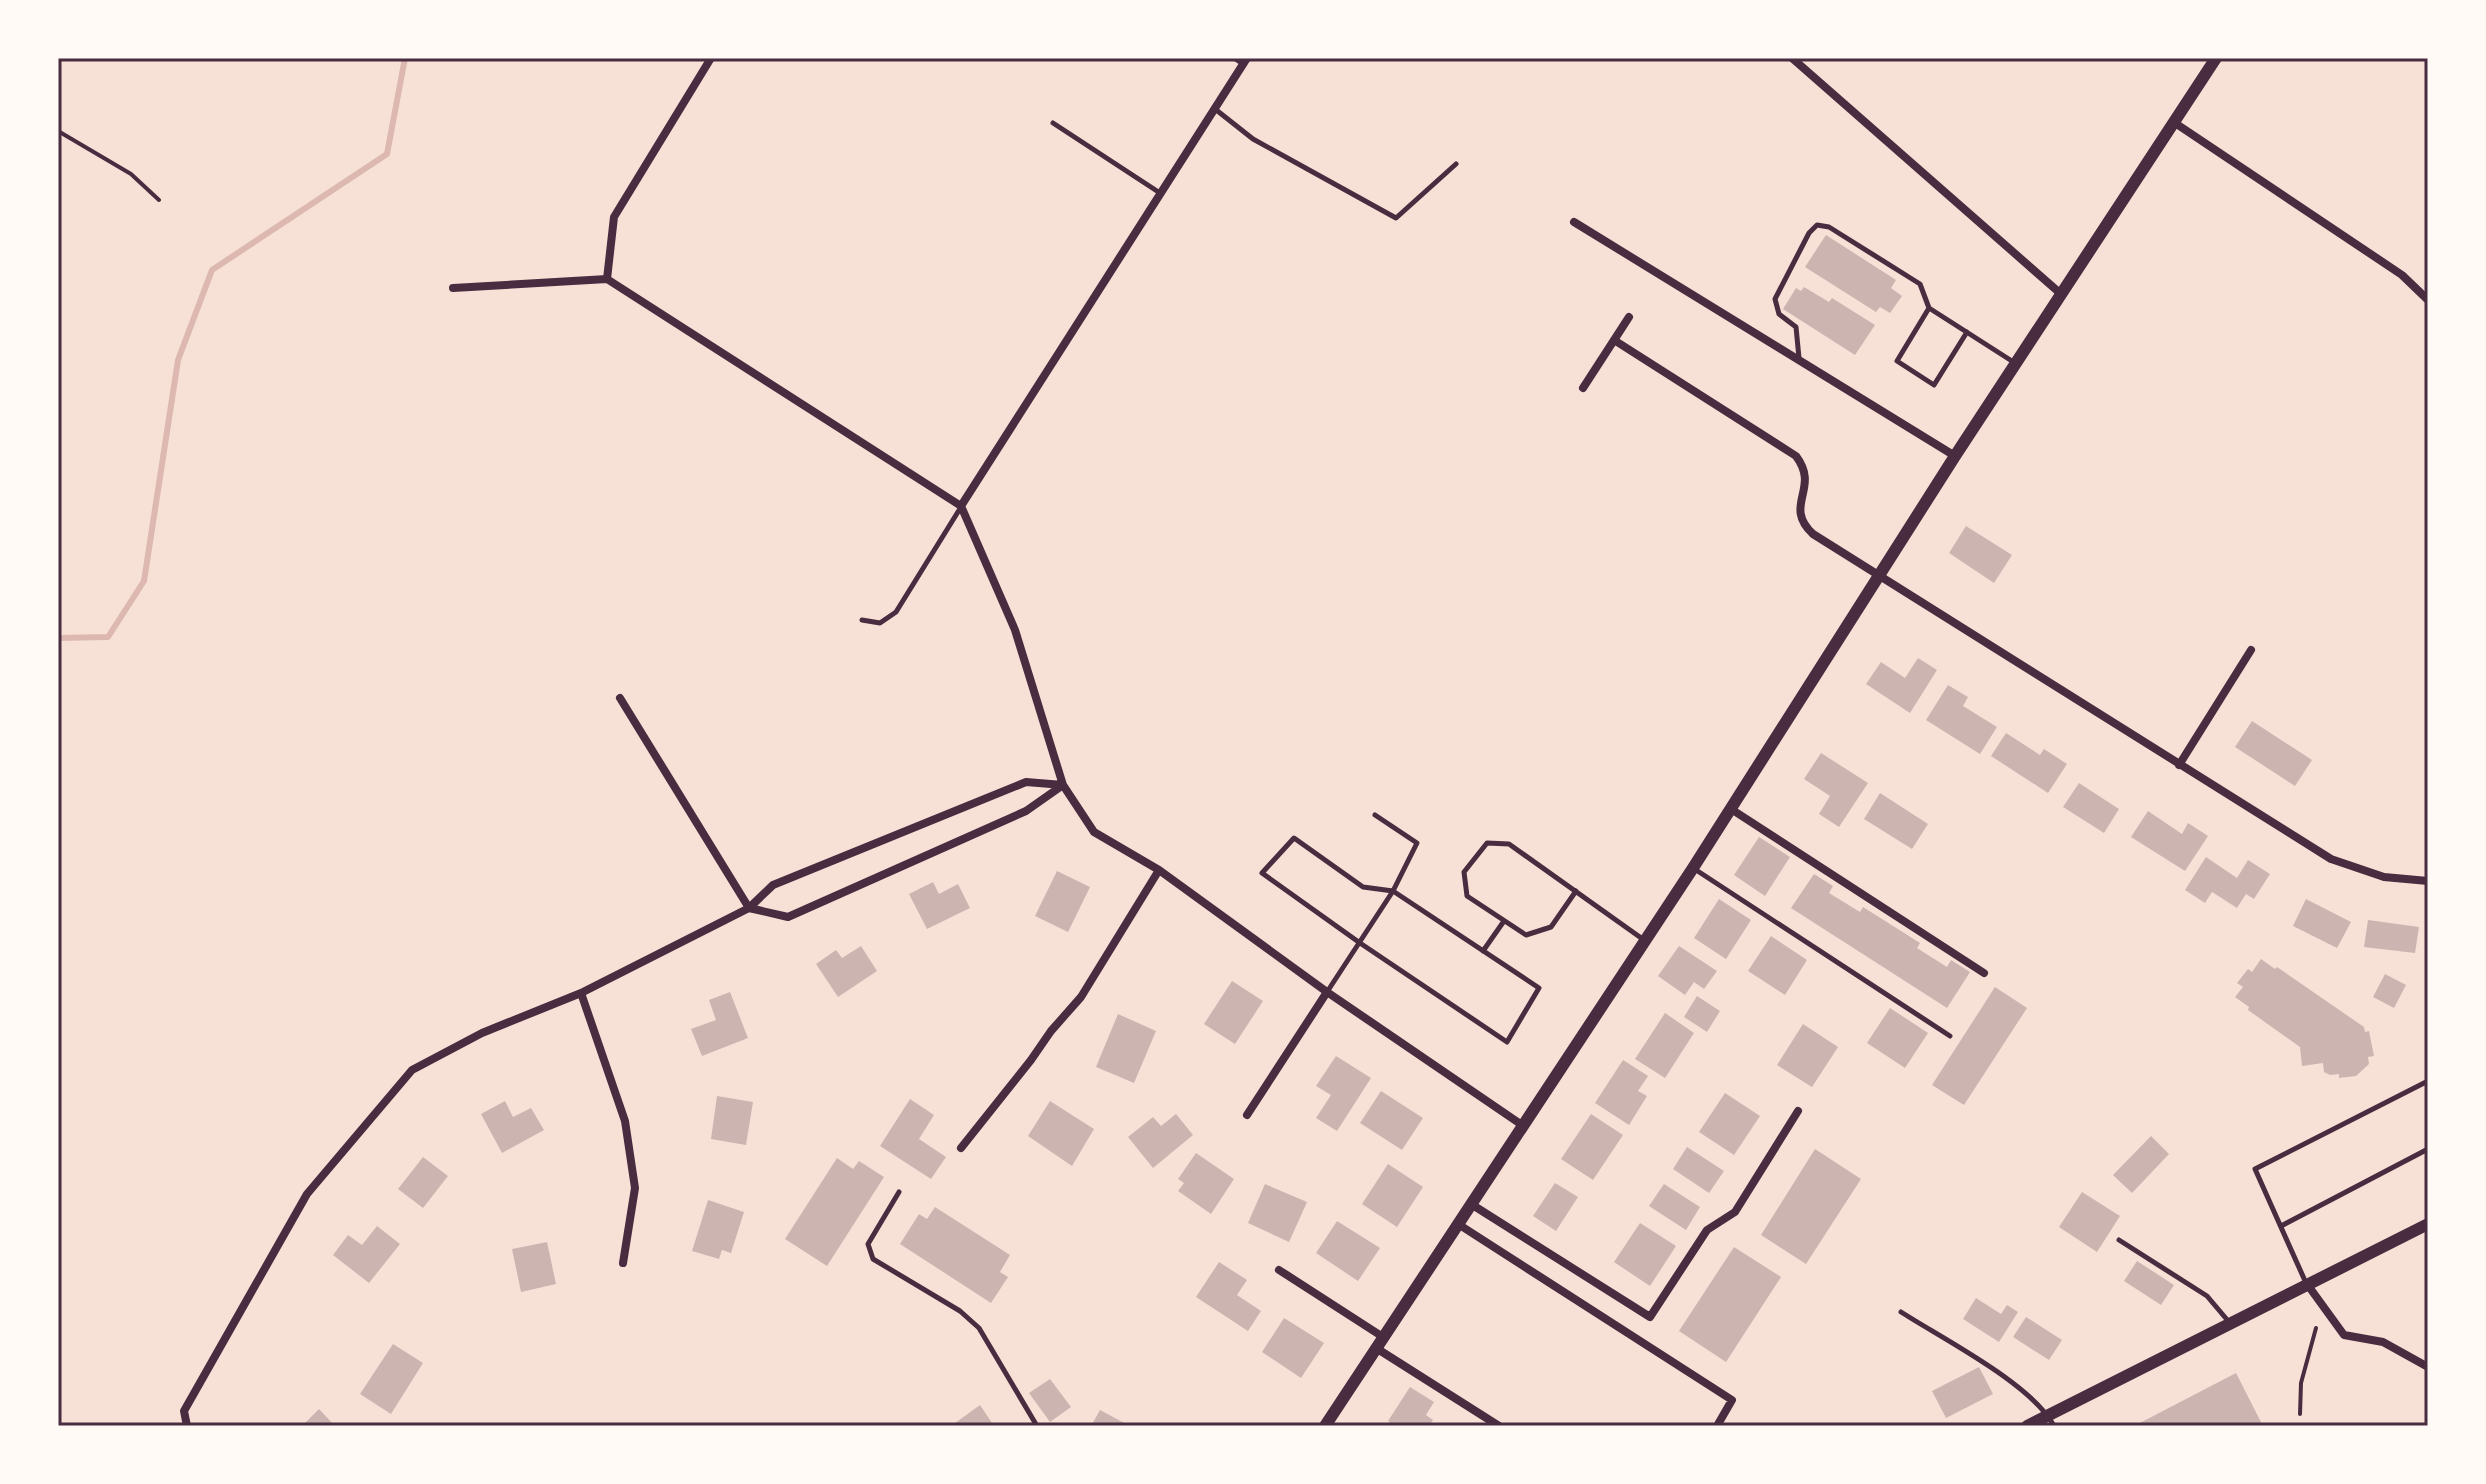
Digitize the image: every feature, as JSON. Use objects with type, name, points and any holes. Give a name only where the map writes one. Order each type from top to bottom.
[{"type":"street","points":[[607,279],[614,217],[711,58]]},
{"type":"street","points":[[1325,1426],[1693,868],[1955,456],[2216,58]]},
{"type":"street","points":[[1796,60],[2061,294]]},
{"type":"street","points":[[961,506],[1245,61]]},
{"type":"street","points":[[2175,123],[2402,275],[2428,300]]},
{"type":"street","points":[[1574,222],[1955,456]]},
{"type":"street","points":[[453,288],[607,279],[961,506],[1015,630],[1063,785],[1094,832],[1159,870],[1327,992],[1522,1125]]},
{"type":"street","points":[[1583,388],[1629,317]]},
{"type":"street","points":[[1614,340],[1796,456],[1807,476],[1800,515],[1803,525],[1813,534],[2331,859],[2384,877],[2428,881]]},
{"type":"street","points":[[2179,765],[2251,650]]},
{"type":"street","points":[[620,698],[749,908],[788,917],[1026,811],[1063,785]]},
{"type":"street","points":[[187,1426],[184,1411],[307,1194],[412,1070],[482,1033],[581,993],[749,908],[773,885],[1026,782],[1063,785]]},
{"type":"street","points":[[1731,809],[1984,973]]},
{"type":"street","points":[[961,1148],[1081,997],[1159,870]]},
{"type":"street","points":[[1247,1115],[1327,992]]},
{"type":"street","points":[[581,993],[625,1121],[635,1188],[623,1263]]},
{"type":"street","points":[[1471,1204],[1650,1317],[1707,1230],[1735,1212],[1798,1111]]},
{"type":"street","points":[[1458,1224],[1732,1400],[1717,1426]]},
{"type":"street","points":[[2027,1426],[2051,1421],[2229,1323],[2428,1224]]},
{"type":"street","points":[[1279,1270],[1383,1337]]},
{"type":"street","points":[[2307,1284],[2344,1335],[2383,1342],[2428,1367]]},
{"type":"street","points":[[1376,1348],[1499,1426]]},
{"type":"lane","points":[[1234,58],[1245,61]]},
{"type":"lane","points":[[1215,108],[1253,139],[1396,218],[1456,164]]},
{"type":"lane","points":[[1053,123],[1160,193]]},
{"type":"lane","points":[[1799,361],[1796,327],[1779,314],[1775,299],[1809,233],[1817,225],[1829,227],[1920,284],[1929,308],[2016,363]]},
{"type":"lane","points":[[1929,308],[1897,361],[1934,385],[1967,332]]},
{"type":"lane","points":[[862,620],[880,623],[896,612],[961,506]]},
{"type":"lane","points":[[1327,992],[1393,891],[1417,843],[1375,815]]},
{"type":"lane","points":[[1294,838],[1363,887],[1393,891],[1539,988],[1507,1042],[1262,873],[1294,838]]},
{"type":"lane","points":[[1576,891],[1551,927],[1526,935],[1467,896],[1464,872],[1487,843],[1509,844],[1576,891],[1645,940]]},
{"type":"lane","points":[[1693,868],[1950,1036]]},
{"type":"lane","points":[[1483,951],[1504,921]]},
{"type":"lane","points":[[2307,1284],[2255,1169],[2428,1081]]},
{"type":"lane","points":[[2281,1226],[2428,1149]]},
{"type":"lane","points":[[899,1192],[868,1244],[873,1259],[960,1311],[979,1328],[1037,1426]]},
{"type":"lane","points":[[2119,1240],[2207,1296],[2229,1323]]},
{"type":"lane","points":[[1901,1312],[2020,1387],[2051,1421]]},
{"type":"path","points":[[58,131],[131,174],[159,200]]},
{"type":"path","points":[[2300,1414],[2301,1383],[2316,1328]]},
{"type":"building","points":[[1826,235],[1896,280],[1891,288],[1902,296],[1890,313],[1880,307],[1876,312],[1805,267]]},
{"type":"building","points":[[1804,287],[1829,302],[1832,298],[1875,325],[1855,355],[1783,309],[1796,288],[1801,291]]},
{"type":"building","points":[[1966,526],[2012,555],[1994,583],[1949,553]]},
{"type":"building","points":[[1918,658],[1937,670],[1910,713],[1866,684],[1881,662],[1905,678]]},
{"type":"building","points":[[1948,685],[1968,697],[1963,706],[1997,727],[1980,754],[1926,720]]},
{"type":"building","points":[[2252,721],[2312,760],[2295,786],[2235,747]]},
{"type":"building","points":[[2006,733],[2040,755],[2044,749],[2067,764],[2048,793],[1991,756]]},
{"type":"building","points":[[1821,753],[1868,783],[1839,827],[1819,814],[1830,796],[1804,779]]},
{"type":"building","points":[[2079,783],[2119,809],[2104,833],[2063,807]]},
{"type":"building","points":[[1880,793],[1928,824],[1912,849],[1864,819]]},
{"type":"building","points":[[2148,811],[2182,834],[2188,823],[2208,836],[2185,871],[2131,837]]},
{"type":"building","points":[[1759,837],[1790,857],[1765,896],[1734,875]]},
{"type":"building","points":[[2206,857],[2237,878],[2248,860],[2270,874],[2254,899],[2246,894],[2237,908],[2212,892],[2205,903],[2185,890]]},
{"type":"building","points":[[1057,871],[1090,887],[1068,932],[1035,916]]},
{"type":"building","points":[[1814,874],[1833,886],[1829,893],[1860,912],[1863,907],[1920,943],[1917,948],[1947,967],[1951,960],[1970,972],[1947,1008],[1791,908]]},
{"type":"building","points":[[933,882],[939,894],[958,884],[970,908],[927,929],[909,894]]},
{"type":"building","points":[[1719,899],[1751,920],[1726,959],[1694,938]]},
{"type":"building","points":[[2306,899],[2351,922],[2337,948],[2293,926]]},
{"type":"building","points":[[2368,920],[2419,927],[2415,953],[2364,947]]},
{"type":"building","points":[[1771,936],[1807,960],[1785,995],[1748,971]]},
{"type":"building","points":[[861,946],[877,971],[838,997],[816,964],[836,950],[842,958]]},
{"type":"building","points":[[1679,946],[1717,971],[1704,989],[1694,982],[1685,995],[1658,976]]},
{"type":"building","points":[[2261,959],[2364,1027],[2365,1032],[2369,1031],[2374,1056],[2368,1057],[2369,1064],[2356,1076],[2339,1078],[2339,1074],[2330,1075],[2324,1072],[2323,1063],[2302,1066],[2300,1047],[2235,997],[2243,987],[2237,983],[2248,969],[2252,972]]},
{"type":"building","points":[[2385,974],[2406,985],[2394,1008],[2373,997]]},
{"type":"building","points":[[1232,981],[1263,1001],[1235,1044],[1204,1024]]},
{"type":"building","points":[[1995,987],[2027,1008],[1964,1105],[1932,1085]]},
{"type":"building","points":[[730,992],[748,1038],[702,1056],[691,1029],[716,1020],[709,1000]]},
{"type":"building","points":[[1697,996],[1720,1011],[1707,1032],[1684,1017]]},
{"type":"building","points":[[1890,1008],[1928,1033],[1905,1068],[1867,1043]]},
{"type":"building","points":[[1665,1013],[1694,1033],[1665,1078],[1635,1059]]},
{"type":"building","points":[[1118,1014],[1156,1031],[1134,1083],[1096,1067]]},
{"type":"building","points":[[1803,1024],[1838,1047],[1812,1087],[1777,1065]]},
{"type":"building","points":[[1336,1056],[1371,1078],[1337,1131],[1316,1118],[1331,1095],[1316,1086]]},
{"type":"building","points":[[1623,1060],[1648,1076],[1638,1091],[1647,1096],[1629,1125],[1595,1103]]},
{"type":"building","points":[[1381,1091],[1423,1118],[1402,1150],[1360,1123]]},
{"type":"building","points":[[1725,1093],[1760,1116],[1734,1155],[1699,1132]]},
{"type":"building","points":[[717,1096],[753,1102],[746,1145],[711,1139]]},
{"type":"building","points":[[910,1099],[934,1115],[919,1139],[946,1157],[931,1179],[880,1146]]},
{"type":"building","points":[[505,1101],[513,1117],[531,1108],[544,1130],[502,1153],[481,1114]]},
{"type":"building","points":[[1050,1101],[1094,1129],[1072,1166],[1028,1136]]},
{"type":"building","points":[[1176,1114],[1193,1135],[1153,1168],[1128,1137],[1153,1117],[1161,1126]]},
{"type":"building","points":[[1591,1114],[1623,1135],[1593,1180],[1561,1159]]},
{"type":"building","points":[[2151,1136],[2169,1154],[2132,1193],[2113,1175]]},
{"type":"building","points":[[1687,1147],[1724,1171],[1709,1193],[1673,1169]]},
{"type":"building","points":[[1815,1149],[1861,1179],[1806,1264],[1761,1235]]},
{"type":"building","points":[[1196,1153],[1234,1179],[1211,1214],[1178,1191],[1184,1183],[1178,1179]]},
{"type":"building","points":[[423,1157],[448,1176],[423,1208],[398,1189]]},
{"type":"building","points":[[837,1158],[853,1169],[859,1161],[884,1177],[827,1266],[785,1239]]},
{"type":"building","points":[[1388,1164],[1423,1187],[1397,1227],[1362,1204]]},
{"type":"building","points":[[1555,1183],[1578,1197],[1556,1231],[1533,1216]]},
{"type":"building","points":[[1265,1184],[1307,1202],[1289,1242],[1248,1223]]},
{"type":"building","points":[[1664,1184],[1700,1207],[1686,1230],[1649,1206]]},
{"type":"building","points":[[2082,1192],[2120,1216],[2097,1252],[2059,1227]]},
{"type":"building","points":[[708,1200],[744,1212],[731,1253],[722,1250],[719,1259],[692,1251]]},
{"type":"building","points":[[935,1207],[1010,1255],[1000,1272],[1008,1277],[991,1303],[900,1244],[919,1214],[927,1219]]},
{"type":"building","points":[[1337,1221],[1380,1248],[1358,1281],[1316,1253]]},
{"type":"building","points":[[1640,1223],[1676,1246],[1650,1286],[1614,1262]]},
{"type":"building","points":[[377,1226],[400,1244],[369,1283],[333,1255],[348,1235],[362,1245]]},
{"type":"building","points":[[547,1242],[556,1284],[521,1292],[512,1249]]},
{"type":"building","points":[[1734,1247],[1781,1277],[1726,1362],[1679,1331]]},
{"type":"building","points":[[2137,1261],[2174,1285],[2161,1305],[2124,1281]]},
{"type":"building","points":[[1219,1262],[1247,1280],[1237,1295],[1261,1311],[1248,1331],[1196,1297]]},
{"type":"building","points":[[1976,1298],[2001,1314],[2007,1305],[2018,1312],[1999,1342],[1963,1319]]},
{"type":"building","points":[[2026,1317],[2062,1340],[2049,1360],[2013,1337]]},
{"type":"building","points":[[1284,1318],[1324,1343],[1301,1378],[1262,1352]]},
{"type":"building","points":[[393,1344],[423,1363],[391,1414],[360,1394]]},
{"type":"building","points":[[1979,1367],[1993,1394],[1946,1418],[1932,1391]]},
{"type":"building","points":[[2236,1373],[2263,1426],[2134,1426]]},
{"type":"building","points":[[1050,1379],[1071,1407],[1050,1422],[1029,1393]]},
{"type":"building","points":[[1410,1387],[1434,1402],[1426,1415],[1433,1420],[1429,1426],[1388,1426],[1388,1421]]},
{"type":"building","points":[[980,1405],[994,1426],[951,1426]]},
{"type":"building","points":[[319,1409],[335,1426],[302,1426]]},
{"type":"building","points":[[1100,1410],[1130,1426],[1091,1426]]},
{"type":"waterway","points":[[58,638],[108,637],[144,581],[178,360],[212,270],[387,154],[405,58]]}]
